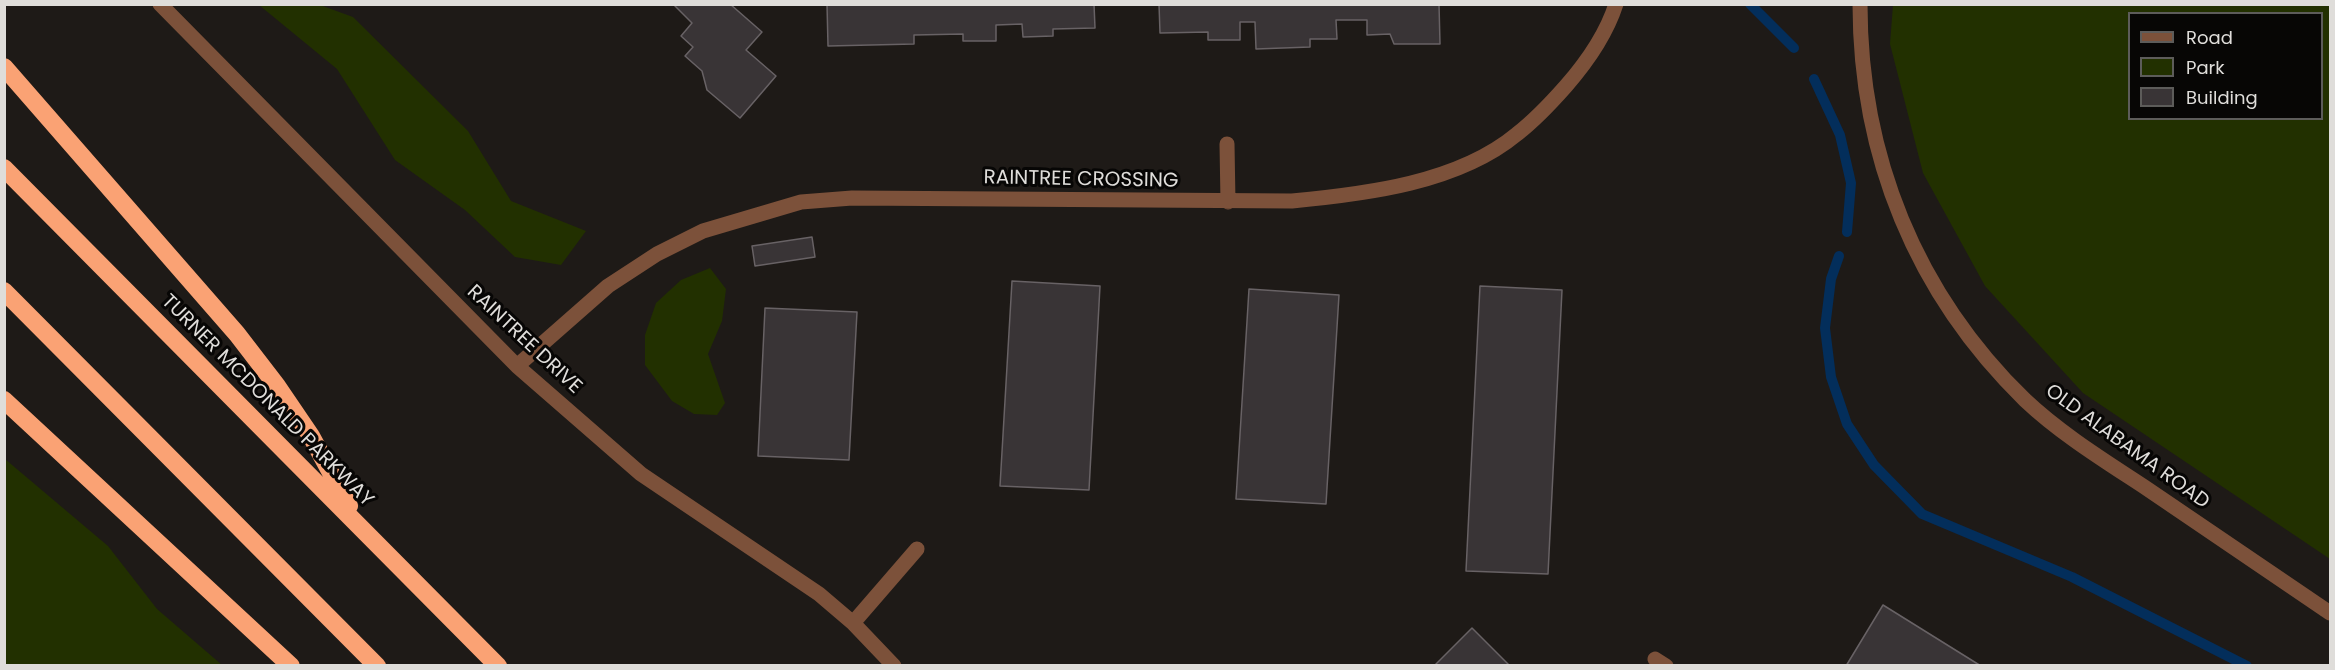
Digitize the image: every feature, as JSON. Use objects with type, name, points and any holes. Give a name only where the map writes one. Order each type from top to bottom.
[{"type":"highway","points":[[4,67],[237,334],[277,386],[311,436],[360,526]]},
{"type":"highway","name":"TURNER MCDONALD PARKWAY","points":[[4,168],[498,666]]},
{"type":"highway","points":[[4,291],[377,666]]},
{"type":"highway","points":[[4,400],[291,666]]},
{"type":"street","name":"RAINTREE DRIVE","points":[[160,4],[517,366],[641,474],[783,569],[853,623],[894,666]]},
{"type":"street","name":"RAINTREE CROSSING","points":[[517,366],[608,286],[657,254],[703,231],[801,202],[852,198],[1292,201],[1362,194],[1422,180],[1476,159],[1516,135],[1551,102],[1587,62],[1616,4]]},
{"type":"street","name":"OLD ALABAMA ROAD","points":[[1860,4],[1860,51],[1869,115],[1886,180],[1913,247],[1945,303],[1986,358],[2026,401],[2072,438],[2331,613]]},
{"type":"street","points":[[1227,144],[1228,202]]},
{"type":"street","points":[[853,623],[917,549]]},
{"type":"green space","points":[[259,5],[320,5],[353,17],[468,131],[511,201],[586,231],[561,265],[515,257],[465,210],[395,160],[337,69]]},
{"type":"green space","points":[[1893,5],[2330,5],[2330,559],[2083,393],[1985,286],[1923,173],[1890,44]]},
{"type":"green space","points":[[710,268],[726,289],[722,321],[708,354],[725,403],[717,415],[694,414],[672,401],[645,365],[645,335],[656,303],[681,280]]},
{"type":"green space","points":[[5,459],[108,546],[157,609],[222,665],[5,665]]},
{"type":"building","points":[[673,4],[730,4],[762,32],[746,50],[776,76],[740,118],[707,90],[702,71],[685,56],[693,47],[681,36],[692,23]]},
{"type":"building","points":[[827,4],[1094,4],[1095,28],[1053,29],[1053,36],[1023,37],[1022,24],[996,25],[996,41],[963,41],[963,34],[914,35],[914,44],[828,46]]},
{"type":"building","points":[[1159,4],[1439,4],[1440,44],[1394,44],[1390,34],[1367,35],[1367,20],[1336,20],[1337,39],[1310,39],[1310,47],[1256,49],[1255,22],[1240,22],[1240,40],[1208,40],[1208,32],[1160,33]]},
{"type":"building","points":[[812,237],[815,257],[755,266],[752,246]]},
{"type":"building","points":[[1012,281],[1100,286],[1089,490],[1000,486]]},
{"type":"building","points":[[1480,286],[1562,290],[1548,574],[1466,571]]},
{"type":"building","points":[[1249,289],[1339,295],[1326,504],[1236,499]]},
{"type":"building","points":[[765,308],[857,312],[849,460],[758,456]]},
{"type":"building","points":[[1883,605],[1981,666],[1846,666]]},
{"type":"building","points":[[1472,628],[1510,666],[1434,666]]},
{"type":"waterway","points":[[1750,4],[1794,48]]},
{"type":"waterway","points":[[1814,79],[1840,135],[1851,183],[1847,232]]},
{"type":"waterway","points":[[1839,256],[1831,279],[1825,328],[1831,377],[1847,424],[1874,465],[1922,514],[2072,577],[2247,666]]}]
